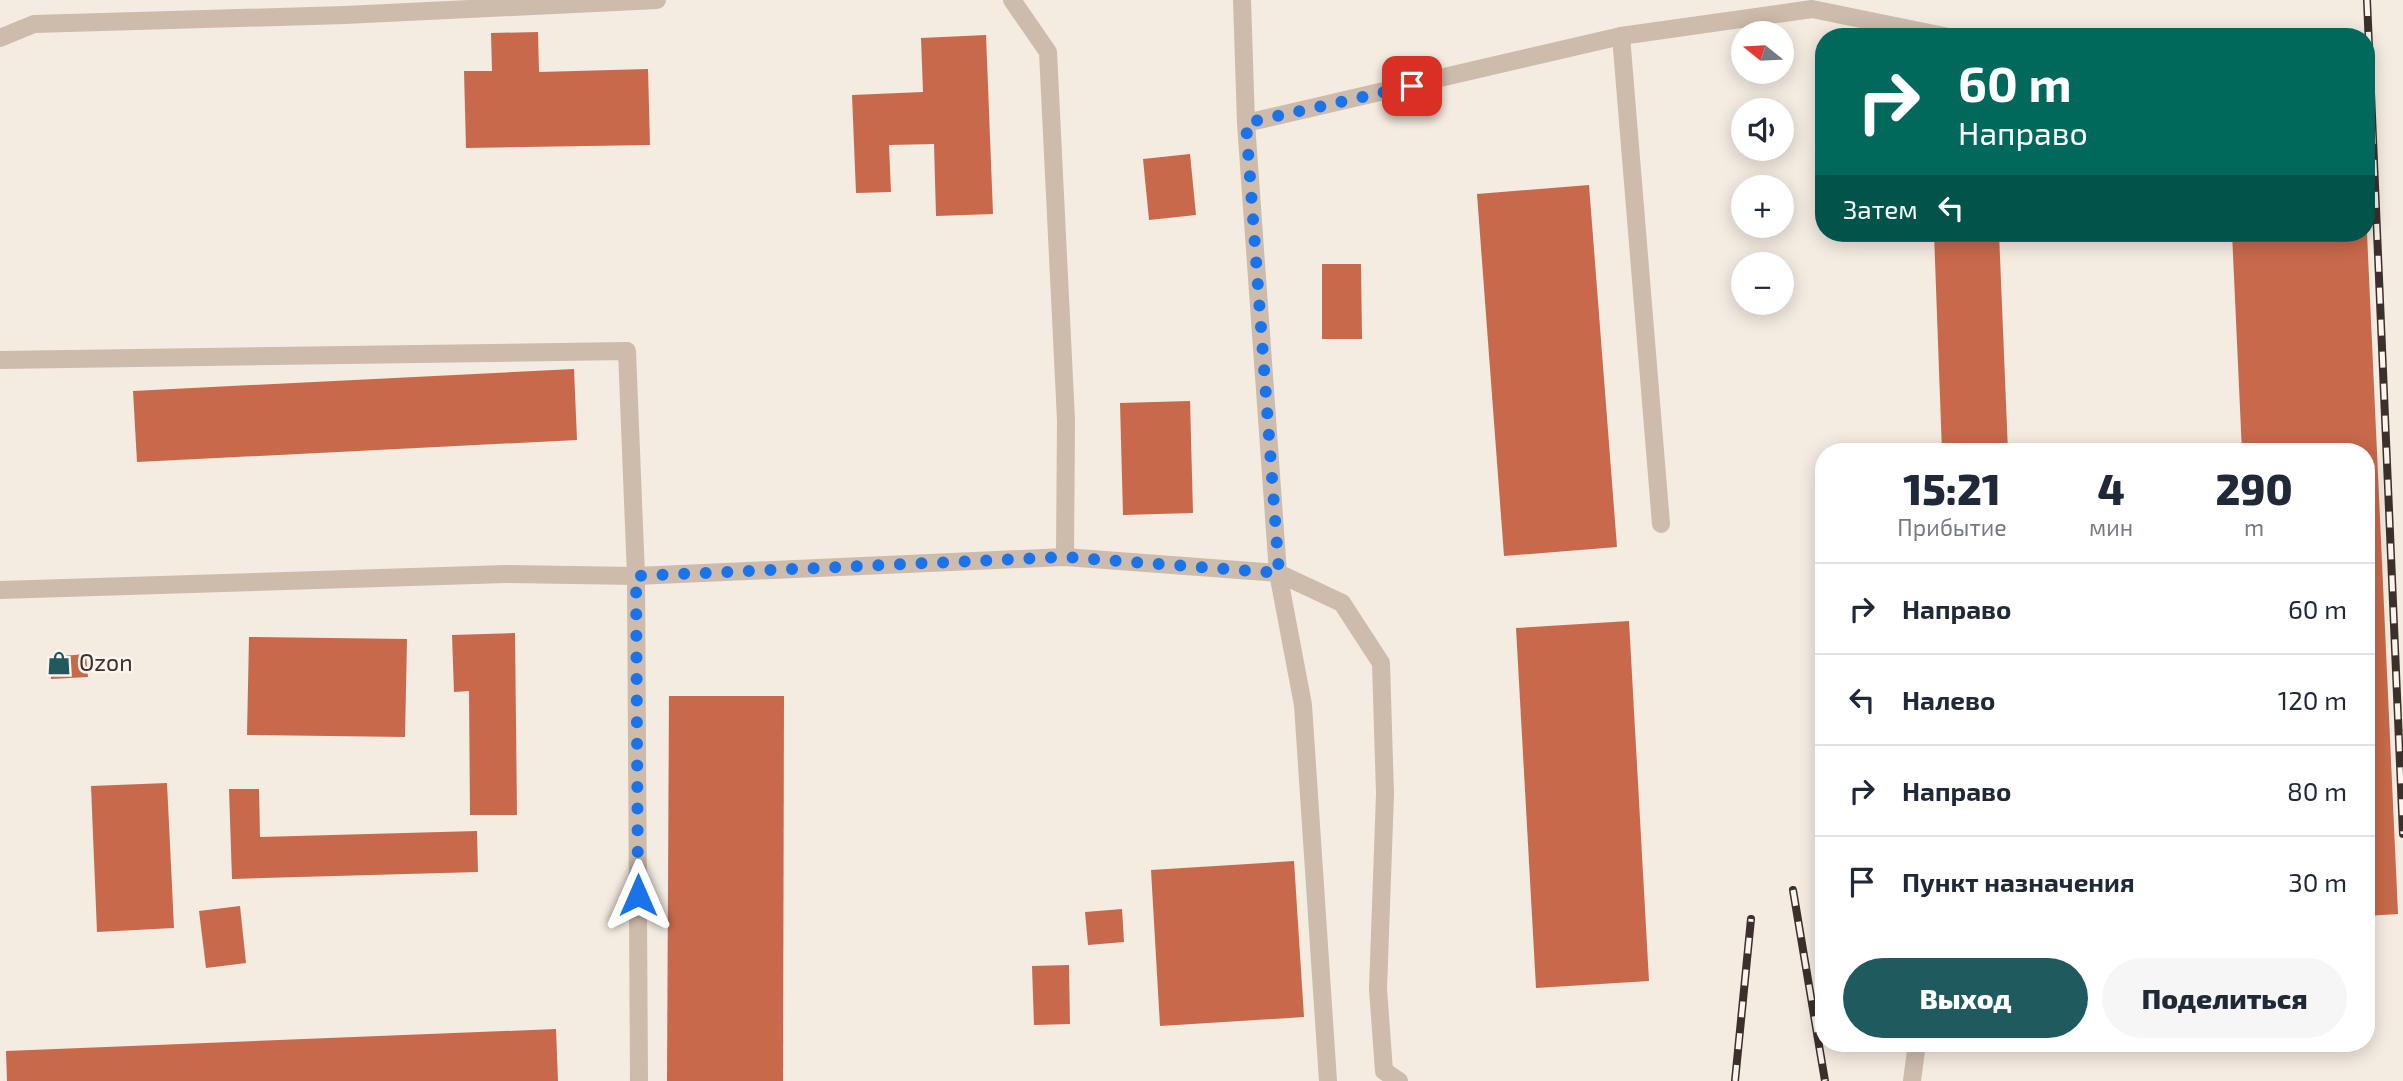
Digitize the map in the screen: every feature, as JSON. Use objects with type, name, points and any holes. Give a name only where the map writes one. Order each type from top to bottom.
[{"type":"street","points":[[0,38],[34,24],[344,8],[657,0]]},
{"type":"street","points":[[1012,0],[1048,52],[1066,420],[1065,557]]},
{"type":"street","points":[[1242,0],[1246,123],[1279,573],[1303,705],[1328,1081]]},
{"type":"street","points":[[1246,123],[1621,36],[1812,9],[1905,28]]},
{"type":"street","points":[[1621,36],[1661,524]]},
{"type":"street","points":[[0,359],[627,351],[636,576],[639,1081]]},
{"type":"street","points":[[0,590],[506,574],[636,576],[1065,557],[1279,573],[1342,603],[1381,663],[1385,794],[1378,989],[1384,1071],[1399,1081]]},
{"type":"street","points":[[1912,1081],[1916,1052]]},
{"type":"building","points":[[538,32],[539,72],[648,69],[650,145],[466,148],[464,71],[492,71],[491,33]]},
{"type":"building","points":[[986,35],[993,214],[936,216],[934,144],[889,145],[891,192],[856,193],[852,95],[923,92],[921,38]]},
{"type":"building","points":[[1190,154],[1196,215],[1149,220],[1143,159]]},
{"type":"building","points":[[1589,185],[1617,547],[1504,556],[1477,194]]},
{"type":"building","points":[[1934,242],[1999,242],[2008,443],[1942,443]]},
{"type":"building","points":[[2232,242],[2367,242],[2398,914],[2375,915],[2375,443],[2242,443]]},
{"type":"building","points":[[1322,264],[1361,264],[1362,339],[1322,339]]},
{"type":"building","points":[[574,369],[577,440],[137,462],[133,391]]},
{"type":"building","points":[[1190,401],[1193,513],[1123,515],[1120,403]]},
{"type":"building","points":[[1629,621],[1649,981],[1536,988],[1516,628]]},
{"type":"building","points":[[515,633],[517,815],[470,815],[469,691],[454,692],[452,635]]},
{"type":"building","points":[[249,637],[407,639],[405,737],[247,735]]},
{"type":"building","points":[[86,654],[88,677],[51,679],[50,657]]},
{"type":"building","points":[[669,696],[784,696],[783,1081],[667,1081]]},
{"type":"building","points":[[167,783],[174,928],[97,932],[91,786]]},
{"type":"building","points":[[229,789],[259,789],[260,837],[477,831],[478,872],[232,879]]},
{"type":"building","points":[[1294,861],[1304,1017],[1160,1026],[1151,870]]},
{"type":"building","points":[[240,906],[246,963],[206,968],[199,911]]},
{"type":"building","points":[[1122,909],[1124,942],[1088,945],[1085,912]]},
{"type":"building","points":[[1069,965],[1070,1024],[1034,1025],[1032,966]]},
{"type":"building","points":[[556,1029],[558,1081],[7,1081],[6,1051]]},
{"type":"railway","points":[[2367,0],[2368,28]]},
{"type":"railway","points":[[2375,185],[2403,834]]},
{"type":"railway","points":[[1793,890],[1815,1021]]},
{"type":"railway","points":[[1735,1081],[1751,919]]},
{"type":"railway","points":[[1820,1052],[1825,1081]]},
{"type":"place","name":"Ozon","points":[[59,663]]},
{"type":"route","points":[[638,895],[636,576],[1065,557],[1279,573],[1246,123],[1412,86]]}]
